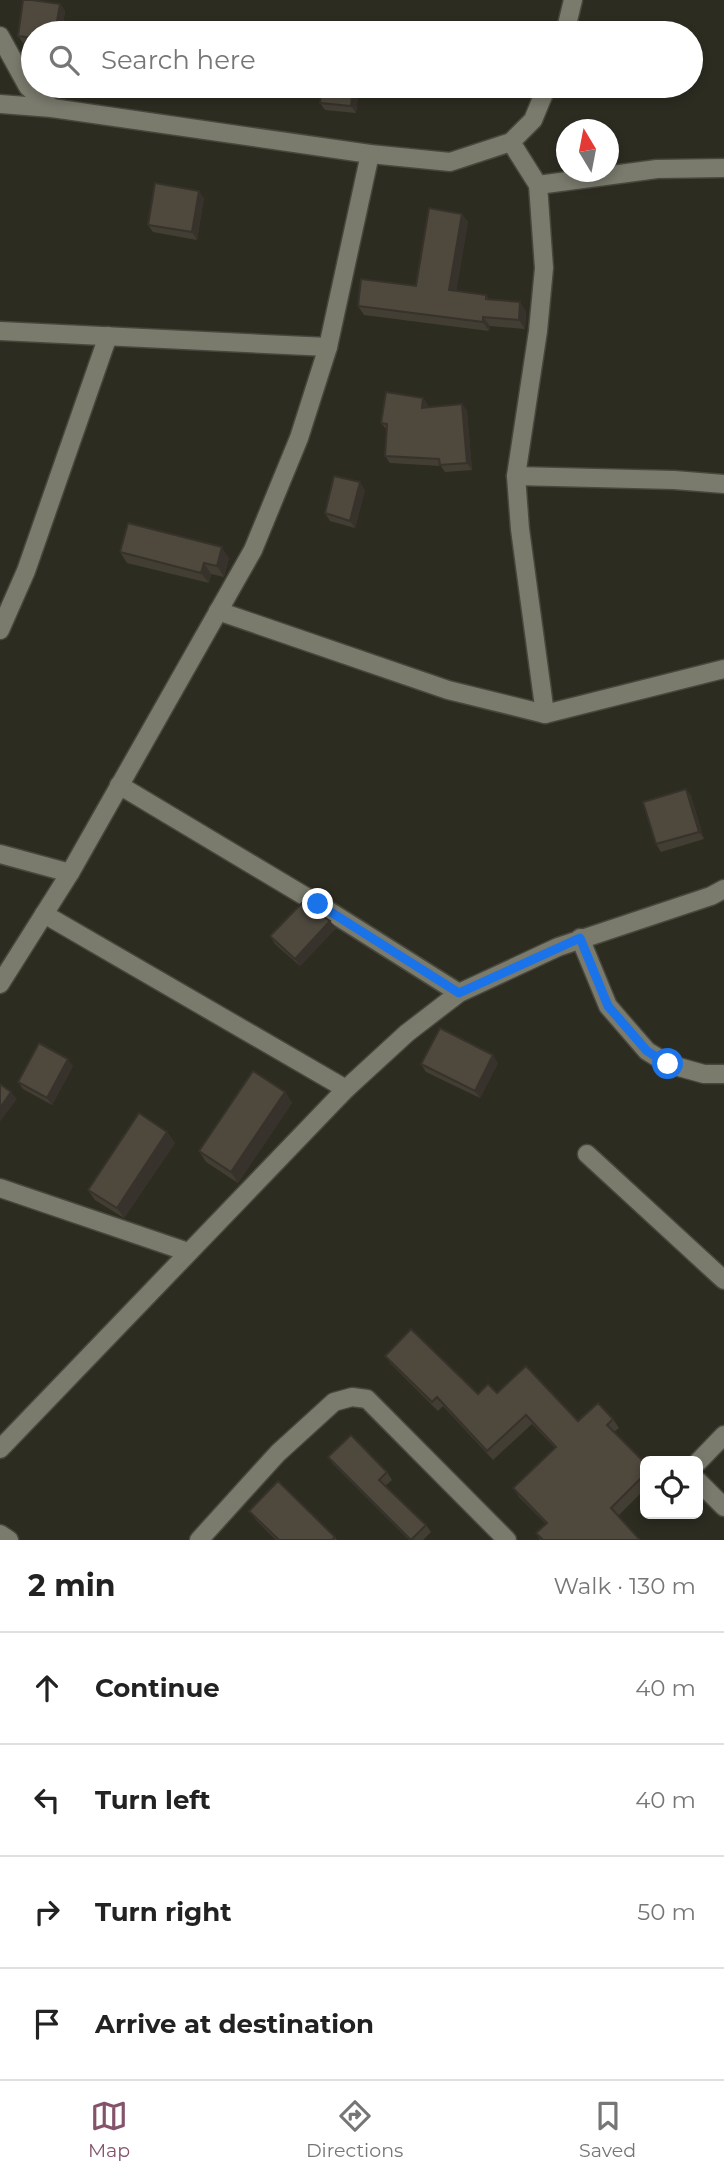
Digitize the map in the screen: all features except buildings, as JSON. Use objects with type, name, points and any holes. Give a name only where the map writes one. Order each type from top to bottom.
[{"type":"street","points":[[568,21],[573,0]]},
{"type":"street","points":[[0,36],[21,76]]},
{"type":"street","points":[[40,98],[52,108]]},
{"type":"street","points":[[0,104],[52,108],[370,154],[450,162],[511,142],[533,120],[542,98]]},
{"type":"street","points":[[511,142],[538,185],[544,268],[538,331],[516,476],[521,542],[545,715]]},
{"type":"street","points":[[0,984],[70,873],[253,550],[299,438],[328,347],[370,154]]},
{"type":"street","points":[[538,185],[657,169],[724,169]]},
{"type":"street","points":[[0,331],[328,347]]},
{"type":"street","points":[[0,630],[26,571],[108,336]]},
{"type":"street","points":[[516,476],[724,484]]},
{"type":"street","points":[[218,611],[448,690],[545,715],[724,669]]},
{"type":"street","points":[[119,785],[318,904],[459,993]]},
{"type":"street","points":[[0,854],[70,873]]},
{"type":"street","points":[[0,1449],[346,1089],[407,1033],[459,993],[580,938],[711,896],[724,889]]},
{"type":"street","points":[[44,915],[346,1089]]},
{"type":"street","points":[[580,938],[608,1006],[647,1051],[668,1064],[704,1074],[724,1074]]},
{"type":"street","points":[[587,1154],[724,1280]]},
{"type":"street","points":[[0,1188],[188,1252]]},
{"type":"street","points":[[199,1540],[278,1452],[334,1402],[352,1396],[367,1399],[507,1540]]},
{"type":"street","points":[[703,1457],[724,1435]]},
{"type":"street","points":[[703,1486],[724,1507]]},
{"type":"street","points":[[0,1534],[9,1540]]},
{"type":"route","points":[[318,904],[459,993],[580,938],[608,1006],[647,1051],[668,1064]]}]
